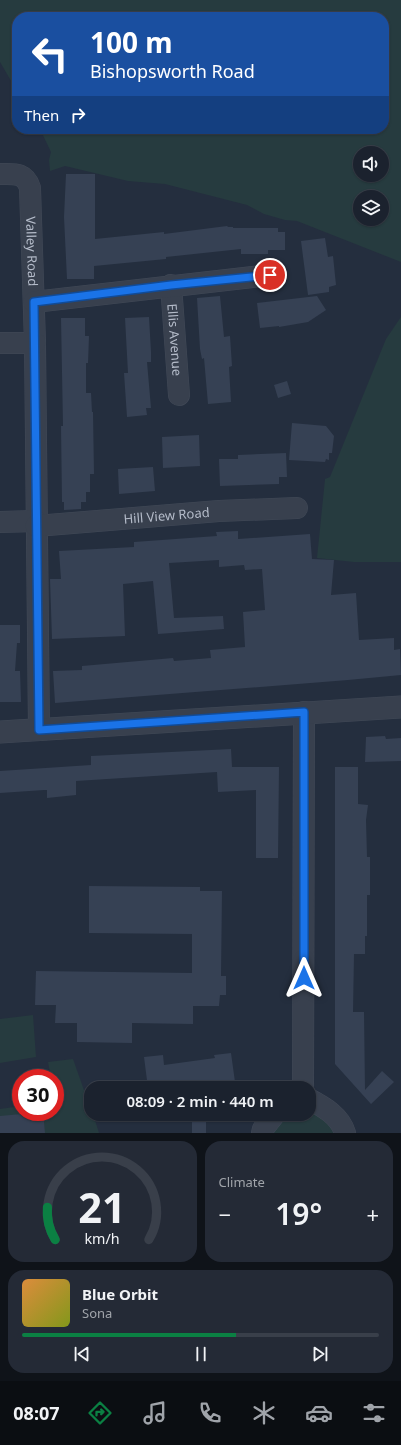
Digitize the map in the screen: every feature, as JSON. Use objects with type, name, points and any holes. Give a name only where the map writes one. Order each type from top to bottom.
[{"type":"street","name":"Valley Road","points":[[0,174],[20,174],[28,181],[30,188],[35,343],[39,730]]},
{"type":"street","points":[[34,302],[171,285],[270,275]]},
{"type":"street","name":"Ellis Avenue","points":[[171,285],[178,395]]},
{"type":"street","points":[[0,343],[35,343]]},
{"type":"street","name":"Hill View Road","points":[[0,522],[36,523],[219,511],[297,508]]},
{"type":"street","points":[[0,732],[401,707]]},
{"type":"street","points":[[303,1081],[304,712]]},
{"type":"street","points":[[316,1103],[335,1116],[345,1133]]},
{"type":"street","points":[[262,1133],[263,1129],[269,1121]]},
{"type":"green space","points":[[0,0],[401,0],[401,262],[297,221],[285,220],[264,214],[247,205],[165,184],[128,181],[65,166],[50,171],[49,160],[51,152],[42,134],[389,134],[389,12],[12,12],[12,82],[0,62]]},
{"type":"green space","points":[[401,317],[401,562],[354,562],[317,558],[325,479],[330,477],[386,339]]},
{"type":"green space","points":[[33,1015],[36,1057],[0,1063],[0,1019]]},
{"type":"green space","points":[[73,1059],[84,1090],[84,1121],[95,1121],[99,1133],[0,1133],[0,1109],[12,1107],[12,1121],[64,1121],[64,1069],[49,1069],[48,1062]]},
{"type":"green space","points":[[316,1109],[337,1133],[270,1133],[273,1127],[281,1121],[316,1121]]},
{"type":"building","points":[[66,174],[95,174],[95,239],[164,232],[164,234],[227,226],[233,228],[278,228],[278,232],[285,232],[285,250],[268,250],[268,254],[241,254],[241,249],[166,257],[166,259],[94,266],[94,279],[67,279],[64,217]]},
{"type":"building","points":[[325,238],[328,257],[333,256],[336,285],[329,287],[329,292],[308,295],[301,241]]},
{"type":"building","points":[[220,296],[224,337],[230,336],[232,366],[229,367],[231,402],[208,404],[204,358],[202,359],[200,349],[197,298]]},
{"type":"building","points":[[317,296],[326,310],[308,322],[279,327],[260,328],[257,303]]},
{"type":"building","points":[[149,317],[151,362],[147,362],[151,408],[146,408],[147,415],[127,417],[124,373],[128,373],[125,318]]},
{"type":"building","points":[[61,318],[85,318],[85,336],[89,336],[88,363],[86,363],[86,393],[91,393],[93,412],[94,474],[90,474],[90,492],[86,492],[86,502],[81,502],[81,509],[64,510],[64,502],[62,502],[61,426],[63,426]]},
{"type":"building","points":[[287,381],[291,394],[278,398],[274,385]]},
{"type":"building","points":[[292,423],[326,426],[334,436],[332,453],[329,453],[329,460],[326,459],[325,462],[289,460]]},
{"type":"building","points":[[199,435],[200,466],[163,468],[162,437]]},
{"type":"building","points":[[286,453],[287,477],[279,477],[279,484],[220,486],[219,459],[238,459],[238,455]]},
{"type":"building","points":[[153,467],[155,491],[119,494],[118,469]]},
{"type":"building","points":[[238,531],[238,539],[310,534],[312,559],[334,560],[331,595],[356,593],[359,640],[394,638],[394,650],[400,649],[401,675],[55,703],[53,671],[82,670],[82,666],[173,658],[174,661],[211,658],[210,650],[245,647],[243,612],[265,610],[262,569],[245,570],[244,565],[219,567],[219,560],[169,563],[174,618],[223,616],[224,629],[158,634],[153,581],[123,584],[125,636],[52,639],[50,579],[61,579],[59,551],[134,547],[134,542],[217,536],[216,532]]},
{"type":"building","points":[[0,625],[20,625],[20,643],[17,643],[15,671],[20,671],[21,702],[0,702]]},
{"type":"building","points":[[385,736],[386,739],[401,738],[401,761],[365,762],[366,737]]},
{"type":"building","points":[[231,749],[232,767],[279,767],[278,858],[256,858],[256,790],[218,792],[217,772],[76,781],[76,795],[47,798],[47,790],[0,793],[0,771],[91,765],[91,756]]},
{"type":"building","points":[[335,767],[358,767],[358,804],[368,805],[366,820],[367,857],[370,857],[370,895],[367,895],[367,936],[365,936],[365,954],[354,954],[353,1012],[364,1012],[365,1090],[382,1071],[394,1082],[371,1104],[335,1064]]},
{"type":"building","points":[[89,886],[200,887],[200,891],[222,891],[221,976],[226,976],[226,995],[220,995],[219,1006],[193,1006],[193,1024],[132,1023],[132,1043],[77,1042],[77,1023],[55,1023],[56,1005],[35,1005],[36,971],[192,973],[192,934],[89,933]]},
{"type":"building","points":[[231,1053],[235,1081],[147,1081],[144,1057],[163,1055],[164,1065],[215,1058],[214,1055]]},
{"type":"building","points":[[12,1115],[12,1121],[44,1121],[45,1133],[0,1133],[0,1116]]},
{"type":"building","points":[[192,1121],[206,1121],[206,1133],[192,1133]]},
{"type":"route","points":[[270,275],[171,285],[34,302],[39,730],[304,712],[304,978]]}]
